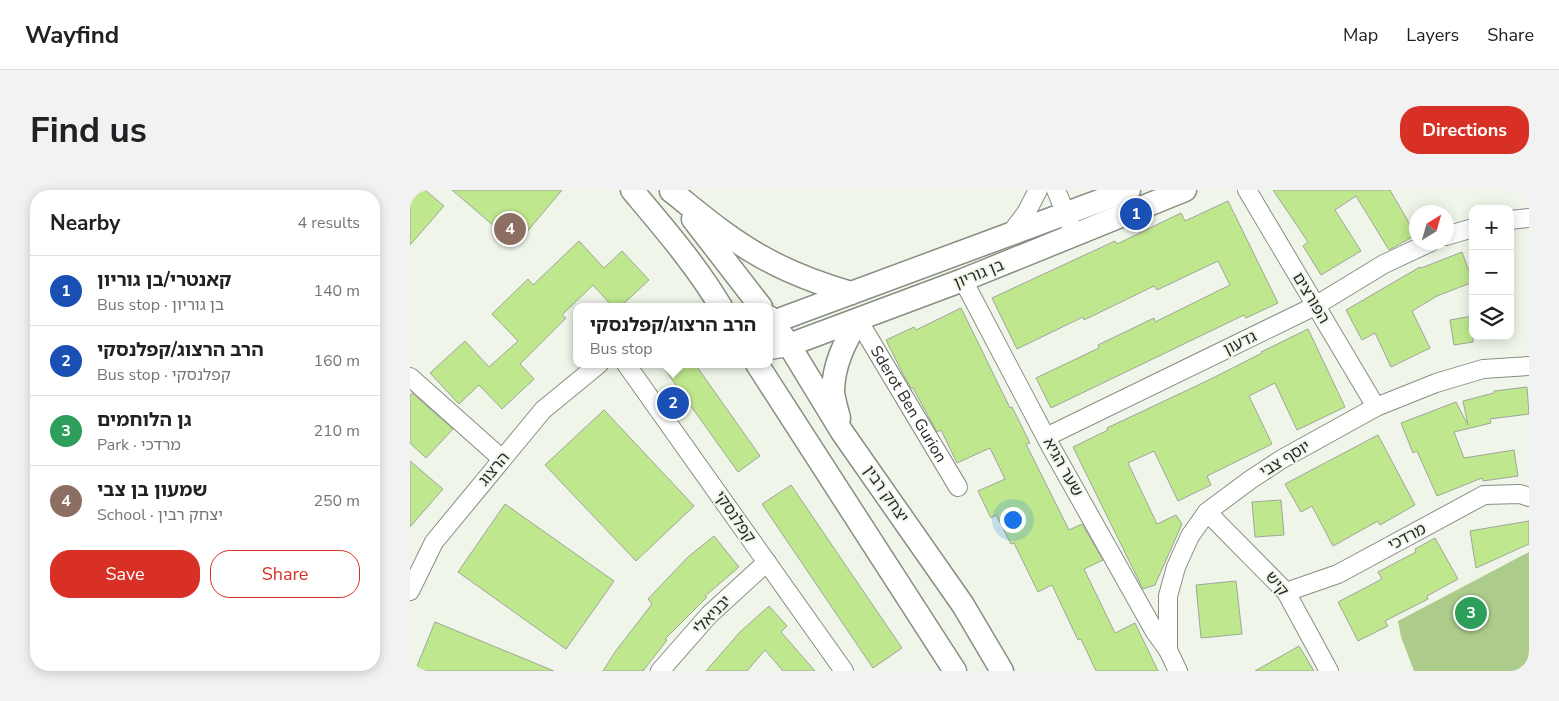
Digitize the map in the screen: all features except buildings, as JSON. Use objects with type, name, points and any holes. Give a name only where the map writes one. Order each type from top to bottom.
[{"type":"main road","points":[[632,190],[667,232],[719,303]]},
{"type":"main road","name":"בן גוריון","points":[[773,316],[851,293],[1066,212],[1101,202],[1129,190]]},
{"type":"main road","name":"בן גוריון","points":[[779,347],[858,320],[963,280],[1185,190]]},
{"type":"main road","points":[[670,191],[761,257],[814,282],[851,293]]},
{"type":"main road","name":"יצחק רבין","points":[[670,191],[756,303]]},
{"type":"main road","points":[[842,432],[833,393],[834,373],[844,344],[858,320]]},
{"type":"main road","name":"יצחק רבין","points":[[773,331],[779,347],[842,432],[963,605],[1002,671]]},
{"type":"main road","points":[[760,368],[955,671]]},
{"type":"street","points":[[1011,233],[1026,213],[1038,190]]},
{"type":"street","points":[[1056,190],[1074,234]]},
{"type":"street","name":"הפורצים","points":[[1247,190],[1376,407]]},
{"type":"street","points":[[1514,220],[1529,218]]},
{"type":"street","points":[[1454,234],[1469,229]]},
{"type":"street","name":"גדעון","points":[[1046,438],[1316,306],[1384,264],[1414,250]]},
{"type":"street","name":"שער הגיא","points":[[963,280],[1046,438],[1155,632],[1168,650]]},
{"type":"street","name":"Sderot Ben Gurion","points":[[858,320],[958,486]]},
{"type":"street","name":"יוסף צבי","points":[[1178,671],[1168,650],[1168,596],[1190,536],[1206,512],[1282,459],[1376,407],[1436,383],[1483,369],[1529,366]]},
{"type":"street","name":"הרצוג","points":[[410,591],[434,542],[502,459],[543,410],[594,368]]},
{"type":"street","name":"קפלנסקי","points":[[629,368],[844,671]]},
{"type":"street","points":[[410,377],[502,459]]},
{"type":"street","name":"מרדכי","points":[[1286,592],[1338,574],[1484,495],[1520,494],[1529,497]]},
{"type":"street","name":"קיש","points":[[1206,512],[1286,592],[1329,671]]},
{"type":"street","name":"יבניאלי","points":[[660,671],[709,615],[767,562]]},
{"type":"green space","points":[[1529,552],[1529,671],[1414,671],[1401,637],[1398,621]]},
{"type":"place","name":"קאנטרי/בן גוריון","points":[[1136,214]]},
{"type":"place","name":"שמעון בן צבי","points":[[510,229]]},
{"type":"place","name":"הרב הרצוג/קפלנסקי","points":[[673,403]]},
{"type":"place","name":"גן הלוחמים","points":[[1471,613]]}]
